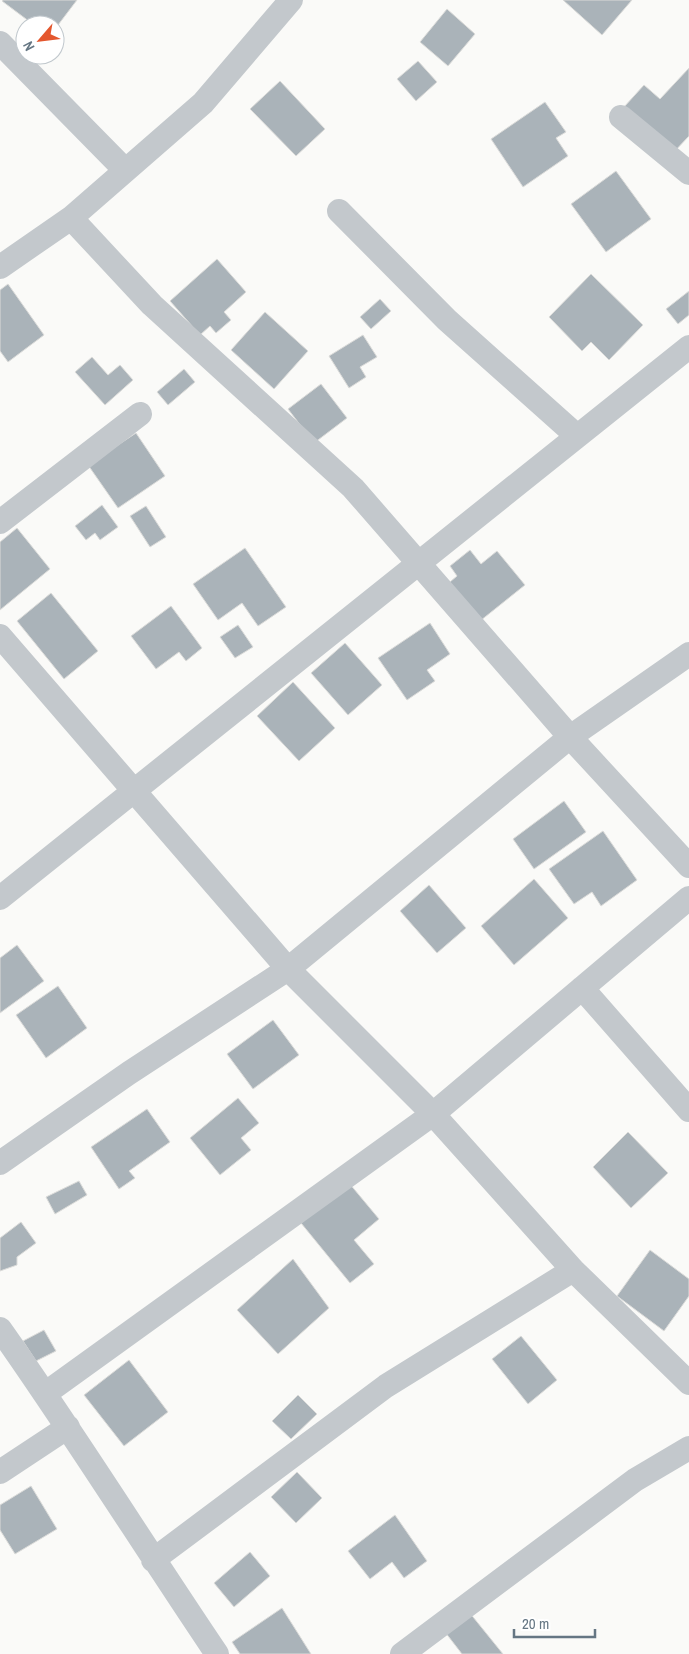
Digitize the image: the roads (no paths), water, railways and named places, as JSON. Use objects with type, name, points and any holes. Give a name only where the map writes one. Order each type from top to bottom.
[{"type":"street","points":[[0,267],[71,218],[203,103],[291,0]]},
{"type":"street","points":[[0,43],[124,170]]},
{"type":"street","points":[[620,117],[689,173]]},
{"type":"street","points":[[339,211],[446,320],[577,436]]},
{"type":"street","points":[[71,218],[152,305],[353,488],[570,737],[689,866]]},
{"type":"street","points":[[0,898],[689,347]]},
{"type":"street","points":[[0,522],[140,414]]},
{"type":"street","points":[[0,636],[288,969],[433,1114],[573,1270],[689,1383]]},
{"type":"street","points":[[0,1163],[129,1073],[288,969],[570,737],[689,654]]},
{"type":"street","points":[[46,1393],[433,1114],[689,898]]},
{"type":"street","points":[[582,988],[689,1110]]},
{"type":"street","points":[[153,1560],[386,1386],[573,1270]]},
{"type":"street","points":[[0,1329],[46,1393],[153,1560],[217,1654]]},
{"type":"street","points":[[0,1472],[68,1427]]},
{"type":"street","points":[[402,1654],[635,1480],[689,1448]]}]
